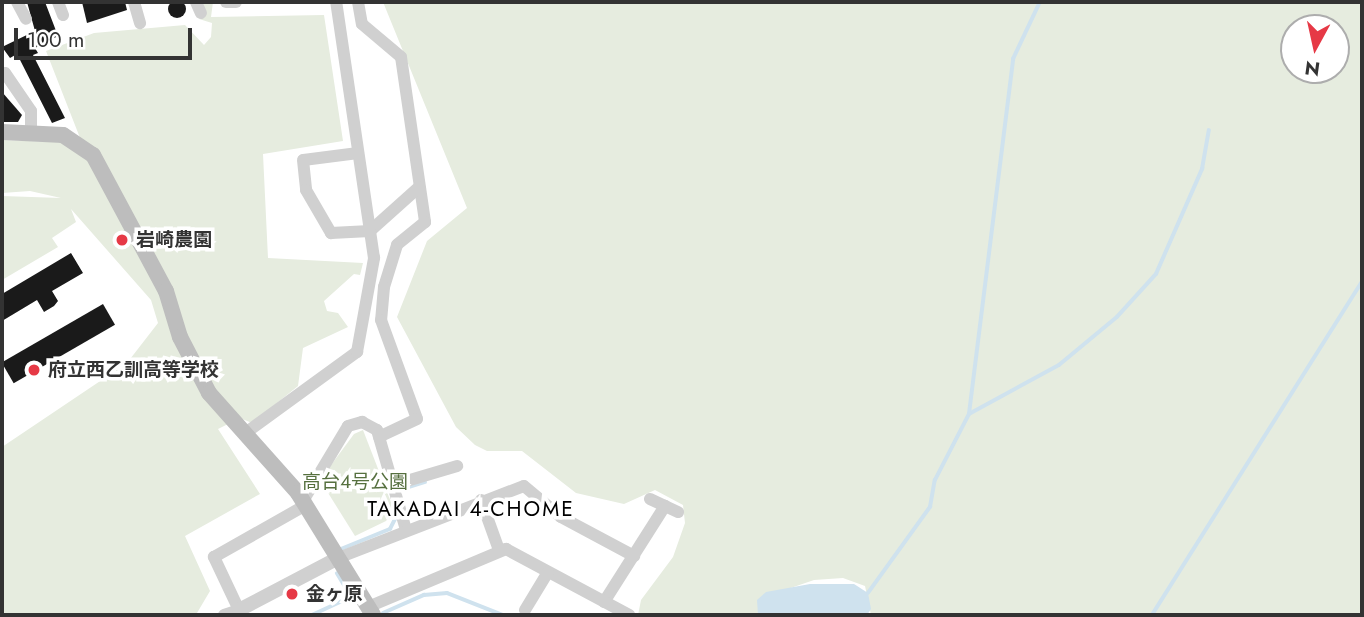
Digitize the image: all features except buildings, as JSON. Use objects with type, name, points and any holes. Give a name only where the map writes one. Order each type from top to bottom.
[{"type":"main road","points":[[2,132],[63,135],[93,155],[166,290],[192,362],[209,393],[304,503],[371,611]]},
{"type":"street","points":[[16,2],[26,19]]},
{"type":"street","points":[[58,2],[63,15]]},
{"type":"street","points":[[134,2],[140,23]]},
{"type":"street","points":[[226,2],[236,2]]},
{"type":"street","points":[[244,435],[357,352],[374,258],[336,2]]},
{"type":"street","points":[[358,2],[362,24],[401,57],[425,222],[397,245],[384,287],[381,320],[416,419],[379,437]]},
{"type":"street","points":[[2,76],[5,73],[31,111],[31,133]]},
{"type":"street","points":[[358,153],[303,160],[306,190],[331,233],[370,231],[419,187]]},
{"type":"street","points":[[239,613],[214,557],[304,503],[348,426],[362,422],[377,430],[406,530]]},
{"type":"street","points":[[393,485],[457,466]]},
{"type":"street","points":[[224,615],[239,613],[338,558],[481,500],[524,486],[561,517],[634,556]]},
{"type":"street","points":[[650,499],[678,512]]},
{"type":"street","points":[[481,500],[499,550]]},
{"type":"street","points":[[604,602],[665,506]]},
{"type":"street","points":[[371,611],[506,549],[629,615]]},
{"type":"street","points":[[525,610],[548,572]]},
{"type":"green space","points":[[204,2],[213,2],[211,17],[324,15],[343,141],[263,154],[268,258],[363,263],[360,275],[354,274],[324,301],[327,311],[338,313],[348,327],[303,348],[298,386],[252,423],[240,418],[218,429],[260,494],[185,536],[210,591],[197,613],[2,615],[2,447],[127,363],[158,323],[151,300],[71,209],[76,222],[52,238],[58,247],[2,280],[2,196],[61,198],[30,191],[2,193],[2,140],[82,143],[46,51],[94,33],[185,25],[204,45],[211,37],[212,23],[199,19]]},
{"type":"green space","points":[[383,2],[1362,2],[1362,615],[871,615],[865,586],[843,578],[814,580],[779,592],[762,615],[638,615],[641,600],[673,557],[685,523],[683,505],[655,490],[624,504],[576,493],[522,451],[487,451],[475,445],[456,427],[397,317],[427,241],[467,208]]},
{"type":"green space","name":"高台４号公園","points":[[363,430],[394,510],[386,521],[355,536],[320,480],[354,434]]},
{"type":"water","points":[[810,584],[854,584],[868,593],[871,609],[867,615],[758,615],[757,600],[766,592]]},
{"type":"waterway","points":[[868,593],[930,507],[935,480],[969,414],[1013,59],[1040,2]]},
{"type":"waterway","points":[[969,414],[1059,365],[1117,317],[1156,274],[1202,169],[1209,131]]},
{"type":"waterway","points":[[1152,615],[1362,281]]},
{"type":"waterway","points":[[399,490],[425,482]]},
{"type":"waterway","points":[[341,549],[390,529],[397,515]]},
{"type":"waterway","points":[[312,615],[351,597],[337,574]]},
{"type":"waterway","points":[[383,613],[424,595],[447,593],[503,615]]},
{"type":"place","name":"岩崎農園","points":[[122,240]]},
{"type":"place","name":"府立西乙訓高等学校","points":[[34,370]]},
{"type":"place","name":"金ヶ原","points":[[292,594]]},
{"type":"district","name":"TAKADAI 4-CHOME","points":[[471,509]]}]
